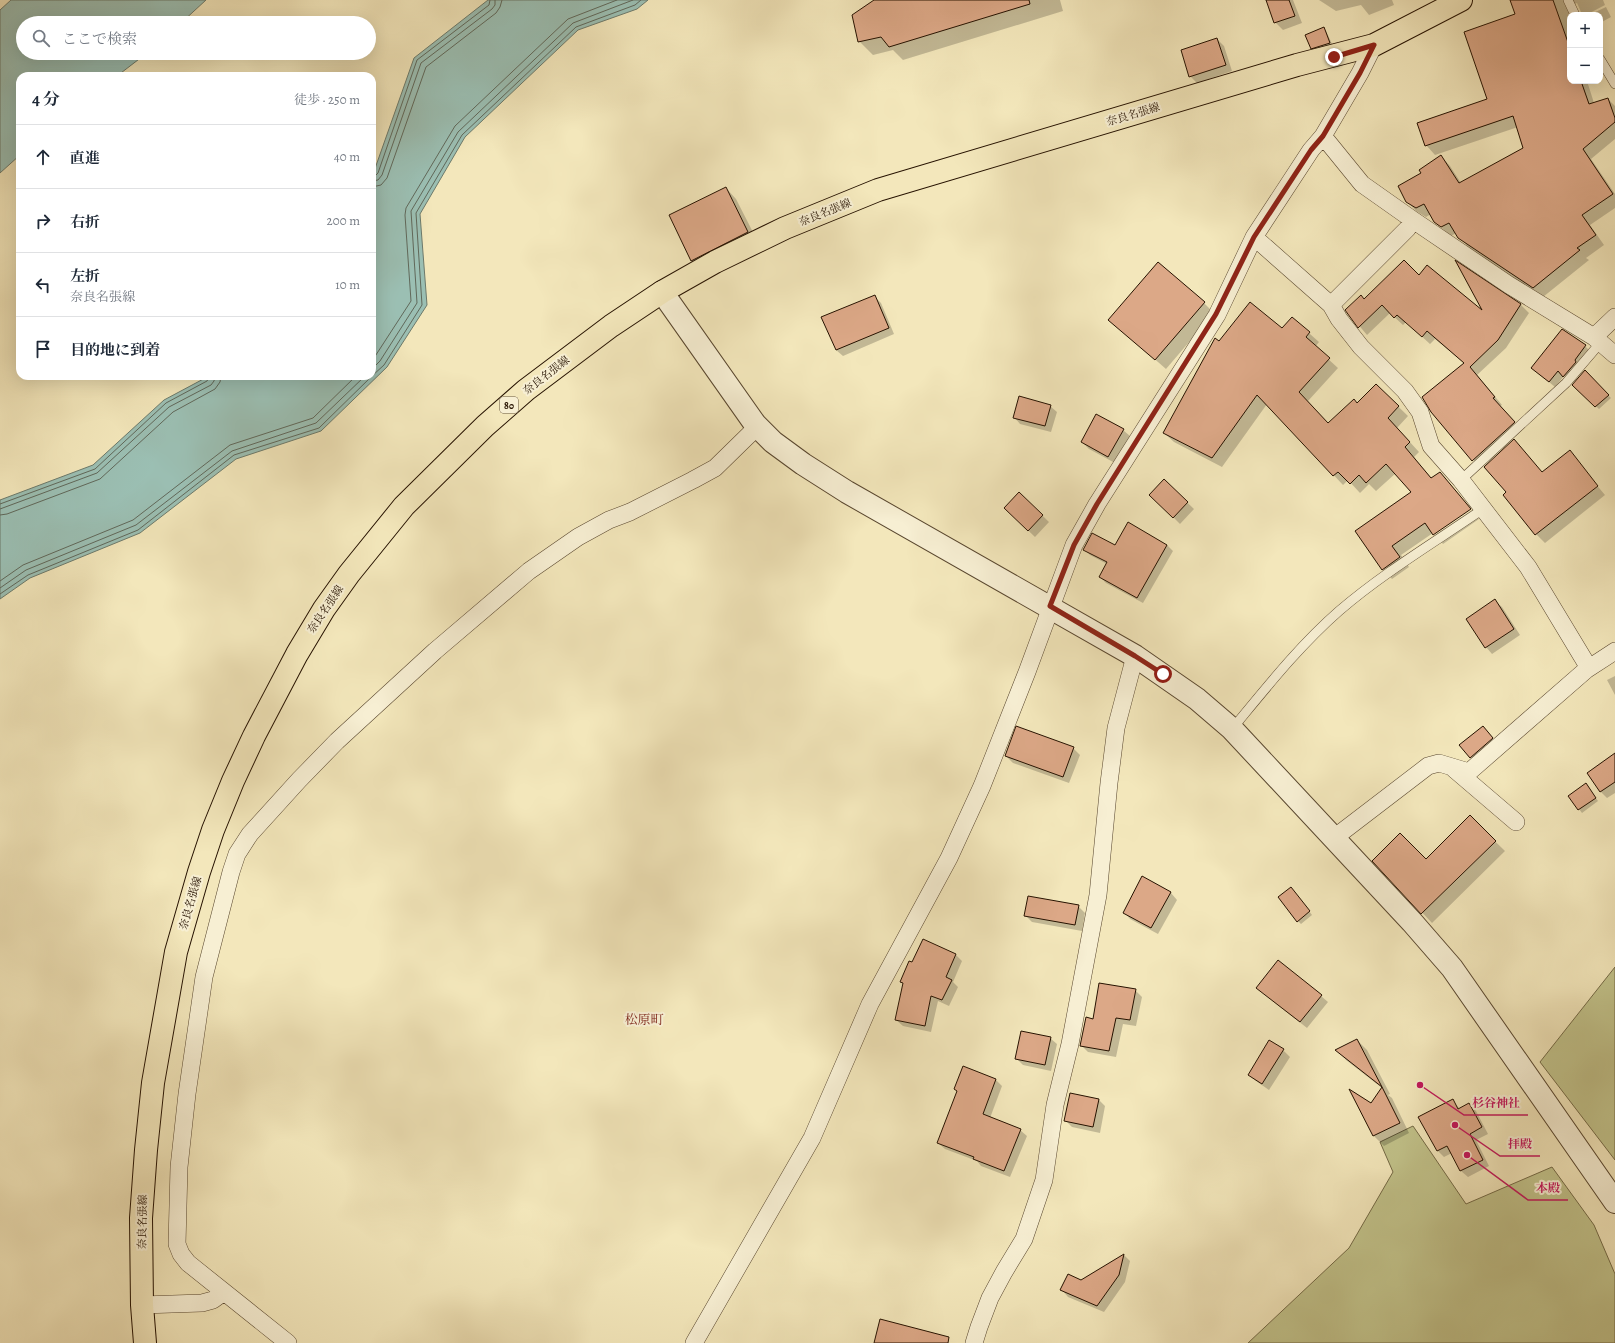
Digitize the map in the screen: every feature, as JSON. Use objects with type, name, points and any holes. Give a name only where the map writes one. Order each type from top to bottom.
[{"type":"main road","name":"奈良名張線","points":[[145,1343],[142,1305],[141,1218],[153,1083],[176,952],[198,872],[233,781],[277,689],[324,609],[373,543],[404,506],[485,426],[526,390],[611,326],[662,292],[714,262],[785,228],[878,190],[1297,65],[1374,45],[1438,5],[1462,0]]},
{"type":"street","points":[[694,1343],[812,1138],[870,1004],[949,858],[988,772],[1028,672],[1050,606],[1074,545],[1097,504],[1216,314],[1254,237],[1311,150],[1323,136],[1360,73],[1374,45]]},
{"type":"street","points":[[1323,136],[1362,184],[1509,285],[1604,346],[1615,317]]},
{"type":"street","points":[[1331,306],[1407,229],[1413,220]]},
{"type":"street","points":[[1254,237],[1331,306],[1339,319],[1361,347],[1405,391],[1420,412],[1431,446],[1461,480],[1528,568],[1588,668]]},
{"type":"street","points":[[662,292],[758,426],[773,442],[803,464],[847,492],[1050,606],[1135,656],[1197,699],[1232,729],[1412,922],[1452,968],[1615,1202]]},
{"type":"street","points":[[288,1343],[188,1263],[181,1254],[177,1244],[179,1167],[187,1094],[204,976],[237,854],[250,834],[337,741],[435,651],[529,571],[578,537],[609,520],[630,512],[715,468],[758,426]]},
{"type":"street","points":[[1334,838],[1428,766],[1439,763],[1468,772],[1588,668],[1615,651]]},
{"type":"street","points":[[974,1343],[990,1298],[1024,1239],[1044,1180],[1055,1105],[1070,1044],[1098,895],[1116,728],[1135,656]]},
{"type":"street","points":[[1452,766],[1516,822]]},
{"type":"street","points":[[142,1305],[202,1304],[213,1300],[224,1292]]},
{"type":"lane","points":[[1568,0],[1574,12]]},
{"type":"lane","points":[[1603,64],[1615,84]]},
{"type":"lane","points":[[1461,480],[1566,383],[1596,348],[1604,346]]},
{"type":"lane","points":[[1232,729],[1297,651],[1339,611],[1384,577],[1483,508]]},
{"type":"green space","points":[[1615,967],[1615,1160],[1540,1062]]},
{"type":"green space","points":[[1413,1126],[1466,1204],[1552,1167],[1594,1225],[1615,1274],[1615,1343],[1248,1343],[1349,1248],[1393,1172],[1380,1142]]},
{"type":"water","points":[[11,0],[206,0],[189,16],[16,16],[16,60],[138,60],[122,72],[16,72],[16,159],[0,173],[0,10]]},
{"type":"water","points":[[488,0],[648,0],[637,9],[578,30],[465,137],[420,214],[427,305],[387,367],[376,378],[376,166],[414,58]]},
{"type":"water","points":[[202,380],[374,380],[321,431],[236,459],[140,533],[30,578],[0,599],[0,500],[93,465],[164,400]]},
{"type":"building","points":[[874,0],[1029,0],[1030,4],[889,47],[881,37],[858,42],[852,15]]},
{"type":"building","points":[[1266,0],[1289,0],[1295,16],[1274,23]]},
{"type":"building","points":[[1510,0],[1553,0],[1567,40],[1567,84],[1582,84],[1589,104],[1608,98],[1615,118],[1615,122],[1583,149],[1613,194],[1582,215],[1596,235],[1577,248],[1580,250],[1533,288],[1458,238],[1449,223],[1441,227],[1434,222],[1424,204],[1416,208],[1406,202],[1398,186],[1421,173],[1419,170],[1441,155],[1459,183],[1523,148],[1513,116],[1425,146],[1417,123],[1487,99],[1464,32],[1515,14]]},
{"type":"building","points":[[1324,27],[1330,43],[1311,49],[1305,35]]},
{"type":"building","points":[[1217,38],[1226,65],[1189,77],[1181,50]]},
{"type":"building","points":[[726,187],[748,232],[691,261],[669,215]]},
{"type":"building","points":[[1404,260],[1419,275],[1427,265],[1482,310],[1455,260],[1521,304],[1498,340],[1470,367],[1495,397],[1493,398],[1515,422],[1472,461],[1431,412],[1422,397],[1464,363],[1427,331],[1422,337],[1397,315],[1394,318],[1382,305],[1358,328],[1345,310],[1361,295],[1364,299]]},
{"type":"building","points":[[1158,262],[1205,302],[1155,360],[1108,320]]},
{"type":"building","points":[[875,295],[889,328],[836,350],[821,317]]},
{"type":"building","points":[[1250,302],[1282,328],[1292,317],[1310,332],[1306,337],[1330,358],[1299,392],[1328,423],[1354,399],[1357,403],[1376,384],[1399,406],[1388,418],[1410,442],[1405,447],[1431,478],[1440,472],[1471,509],[1433,535],[1425,523],[1392,546],[1400,557],[1382,570],[1355,531],[1411,492],[1386,464],[1366,483],[1359,475],[1350,484],[1338,472],[1333,476],[1257,395],[1212,458],[1163,433],[1215,338],[1219,341]]},
{"type":"building","points":[[1562,329],[1586,345],[1575,360],[1576,362],[1563,377],[1558,371],[1549,382],[1531,368]]},
{"type":"building","points":[[1585,370],[1609,395],[1595,407],[1572,385]]},
{"type":"building","points":[[1019,396],[1051,405],[1045,426],[1013,418]]},
{"type":"building","points":[[1096,414],[1124,429],[1108,457],[1081,442]]},
{"type":"building","points":[[1514,439],[1542,472],[1570,450],[1598,486],[1535,535],[1503,495],[1506,492],[1484,467]]},
{"type":"building","points":[[1164,479],[1188,502],[1173,518],[1149,495]]},
{"type":"building","points":[[1019,492],[1043,515],[1028,531],[1004,508]]},
{"type":"building","points":[[1128,522],[1167,545],[1137,598],[1099,577],[1107,562],[1083,550],[1092,533],[1115,545]]},
{"type":"building","points":[[1495,599],[1514,629],[1485,648],[1466,619]]},
{"type":"building","points":[[1016,726],[1074,747],[1063,777],[1005,756]]},
{"type":"building","points":[[1483,726],[1493,738],[1470,758],[1459,745]]},
{"type":"building","points":[[1615,753],[1615,782],[1600,792],[1587,773]]},
{"type":"building","points":[[1586,783],[1596,798],[1578,810],[1568,796]]},
{"type":"building","points":[[1470,815],[1496,841],[1421,914],[1372,861],[1400,833],[1426,859]]},
{"type":"building","points":[[1142,876],[1171,892],[1151,928],[1123,913]]},
{"type":"building","points":[[1291,887],[1310,911],[1297,922],[1278,897]]},
{"type":"building","points":[[1028,896],[1079,905],[1075,925],[1024,916]]},
{"type":"building","points":[[923,939],[956,954],[946,977],[952,980],[942,1000],[931,996],[925,1026],[895,1020],[903,983],[900,982],[909,961],[912,962]]},
{"type":"building","points":[[1278,960],[1322,995],[1300,1022],[1256,988]]},
{"type":"building","points":[[1099,983],[1136,989],[1130,1020],[1116,1018],[1109,1051],[1080,1046],[1086,1017],[1093,1019]]},
{"type":"building","points":[[1021,1031],[1051,1037],[1045,1065],[1015,1059]]},
{"type":"building","points":[[1357,1039],[1382,1087],[1335,1050]]},
{"type":"building","points":[[1269,1040],[1284,1049],[1262,1084],[1248,1075]]},
{"type":"building","points":[[963,1066],[996,1079],[983,1114],[1021,1129],[1004,1171],[973,1159],[974,1157],[937,1143],[957,1091],[954,1089]]},
{"type":"building","points":[[1382,1087],[1400,1123],[1373,1136],[1349,1089],[1371,1103]]},
{"type":"building","points":[[1070,1093],[1099,1099],[1093,1127],[1064,1121]]},
{"type":"building","points":[[1453,1099],[1458,1109],[1469,1103],[1482,1127],[1470,1134],[1483,1160],[1460,1171],[1447,1146],[1437,1151],[1418,1117]]},
{"type":"building","points":[[1124,1254],[1119,1275],[1097,1306],[1060,1290],[1068,1274],[1081,1280]]},
{"type":"building","points":[[880,1319],[949,1337],[948,1343],[874,1343]]},
{"type":"place","name":"杉谷神社","points":[[1420,1085]]},
{"type":"place","name":"拝殿","points":[[1455,1125]]},
{"type":"place","name":"本殿","points":[[1467,1155]]},
{"type":"district","name":"松原町","points":[[644,1019]]},
{"type":"route","points":[[1163,674],[1050,606],[1074,545],[1097,504],[1178,377],[1216,314],[1254,237],[1311,150],[1323,136],[1360,73],[1374,45],[1334,57]]}]
